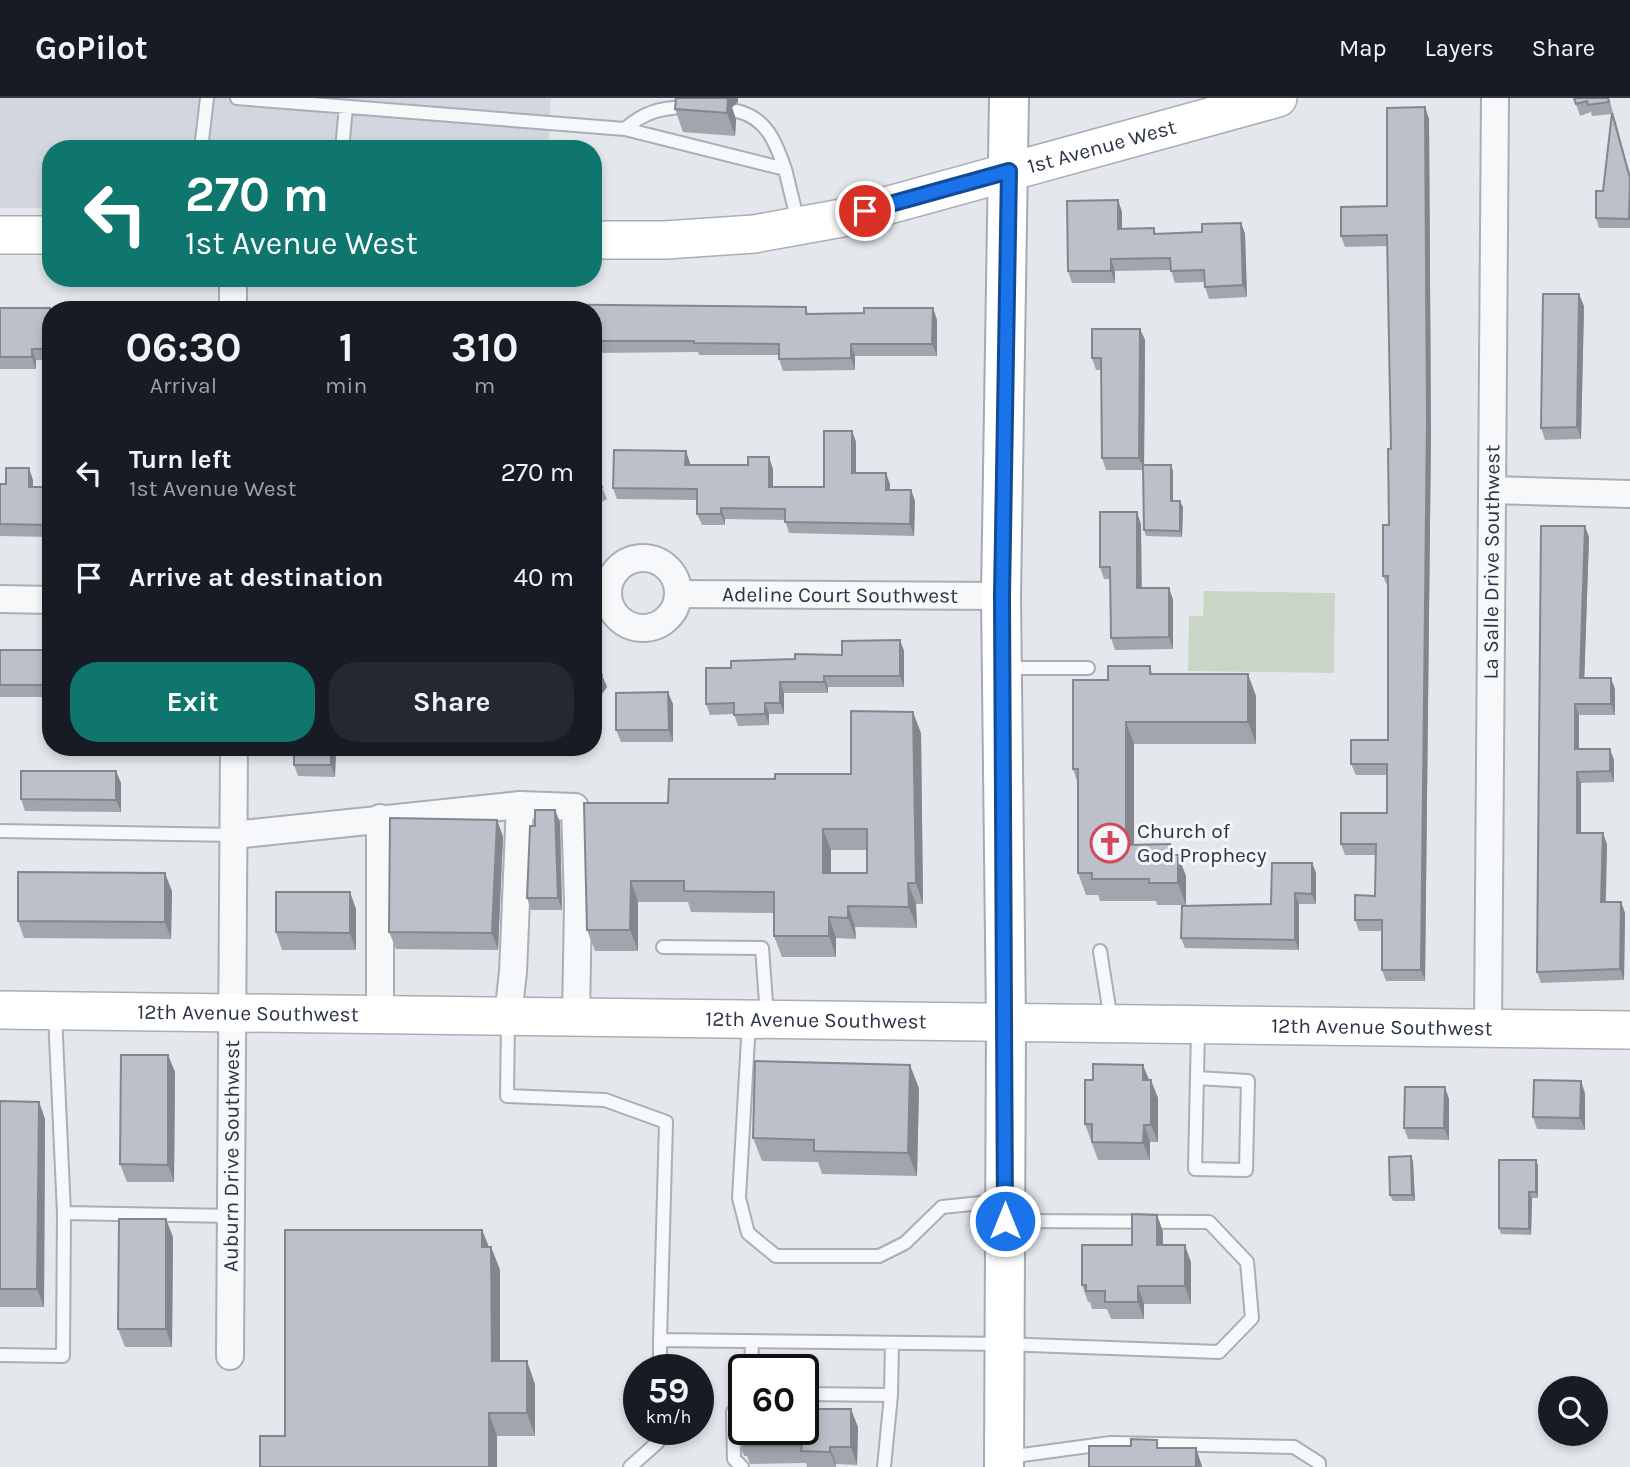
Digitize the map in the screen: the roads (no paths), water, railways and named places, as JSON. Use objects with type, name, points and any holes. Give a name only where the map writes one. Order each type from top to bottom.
[{"type":"main road","points":[[1004,1462],[1006,1023],[1002,596],[1009,98]]},
{"type":"street","name":"1st Avenue West","points":[[602,240],[664,240],[754,234],[842,218],[1278,98]]},
{"type":"street","name":"La Salle Drive Southwest","points":[[1488,1028],[1495,98]]},
{"type":"street","points":[[0,234],[42,235]]},
{"type":"street","points":[[1492,490],[1630,494]]},
{"type":"street","name":"Adeline Court Southwest","points":[[679,594],[1002,596]]},
{"type":"street","points":[[0,599],[42,600]]},
{"type":"street","name":"Auburn Drive Southwest","points":[[230,1356],[234,756]]},
{"type":"street","points":[[234,835],[520,805],[575,807],[578,903],[576,1017]]},
{"type":"street","points":[[508,1016],[513,972],[520,805]]},
{"type":"street","points":[[380,818],[380,1015]]},
{"type":"street","name":"12th Avenue Southwest","points":[[0,1010],[1630,1030]]},
{"type":"lane","points":[[202,140],[207,98]]},
{"type":"lane","points":[[237,98],[625,129],[785,169]]},
{"type":"lane","points":[[343,140],[346,107]]},
{"type":"lane","points":[[625,129],[639,117],[660,108],[686,107]]},
{"type":"lane","points":[[737,111],[749,114],[762,123],[776,143],[798,226]]},
{"type":"lane","points":[[1002,668],[1087,668]]},
{"type":"lane","points":[[0,831],[234,835]]},
{"type":"lane","points":[[660,1340],[1005,1344],[1219,1352],[1252,1318],[1247,1262],[1209,1222],[942,1207],[905,1243],[879,1256],[776,1256],[748,1233],[739,1198],[758,1020],[762,948],[663,947]]},
{"type":"lane","points":[[1100,951],[1112,1024]]},
{"type":"lane","points":[[0,1354],[63,1356],[64,1213],[55,1011]]},
{"type":"lane","points":[[508,1016],[507,1096],[605,1100],[666,1122],[660,1354]]},
{"type":"lane","points":[[1197,1078],[1248,1081],[1246,1170],[1195,1168],[1198,1025]]},
{"type":"lane","points":[[64,1213],[232,1216]]},
{"type":"lane","points":[[752,1341],[752,1354]]},
{"type":"lane","points":[[884,1467],[891,1395],[892,1343]]},
{"type":"lane","points":[[819,1394],[891,1395]]},
{"type":"lane","points":[[1004,1462],[1111,1443],[1294,1447],[1319,1463],[1320,1467]]},
{"type":"lane","points":[[630,1467],[655,1445]]},
{"type":"lane","points":[[734,1445],[734,1459],[742,1467]]},
{"type":"place","name":"Church of God Prophecy","points":[[1110,843]]}]
